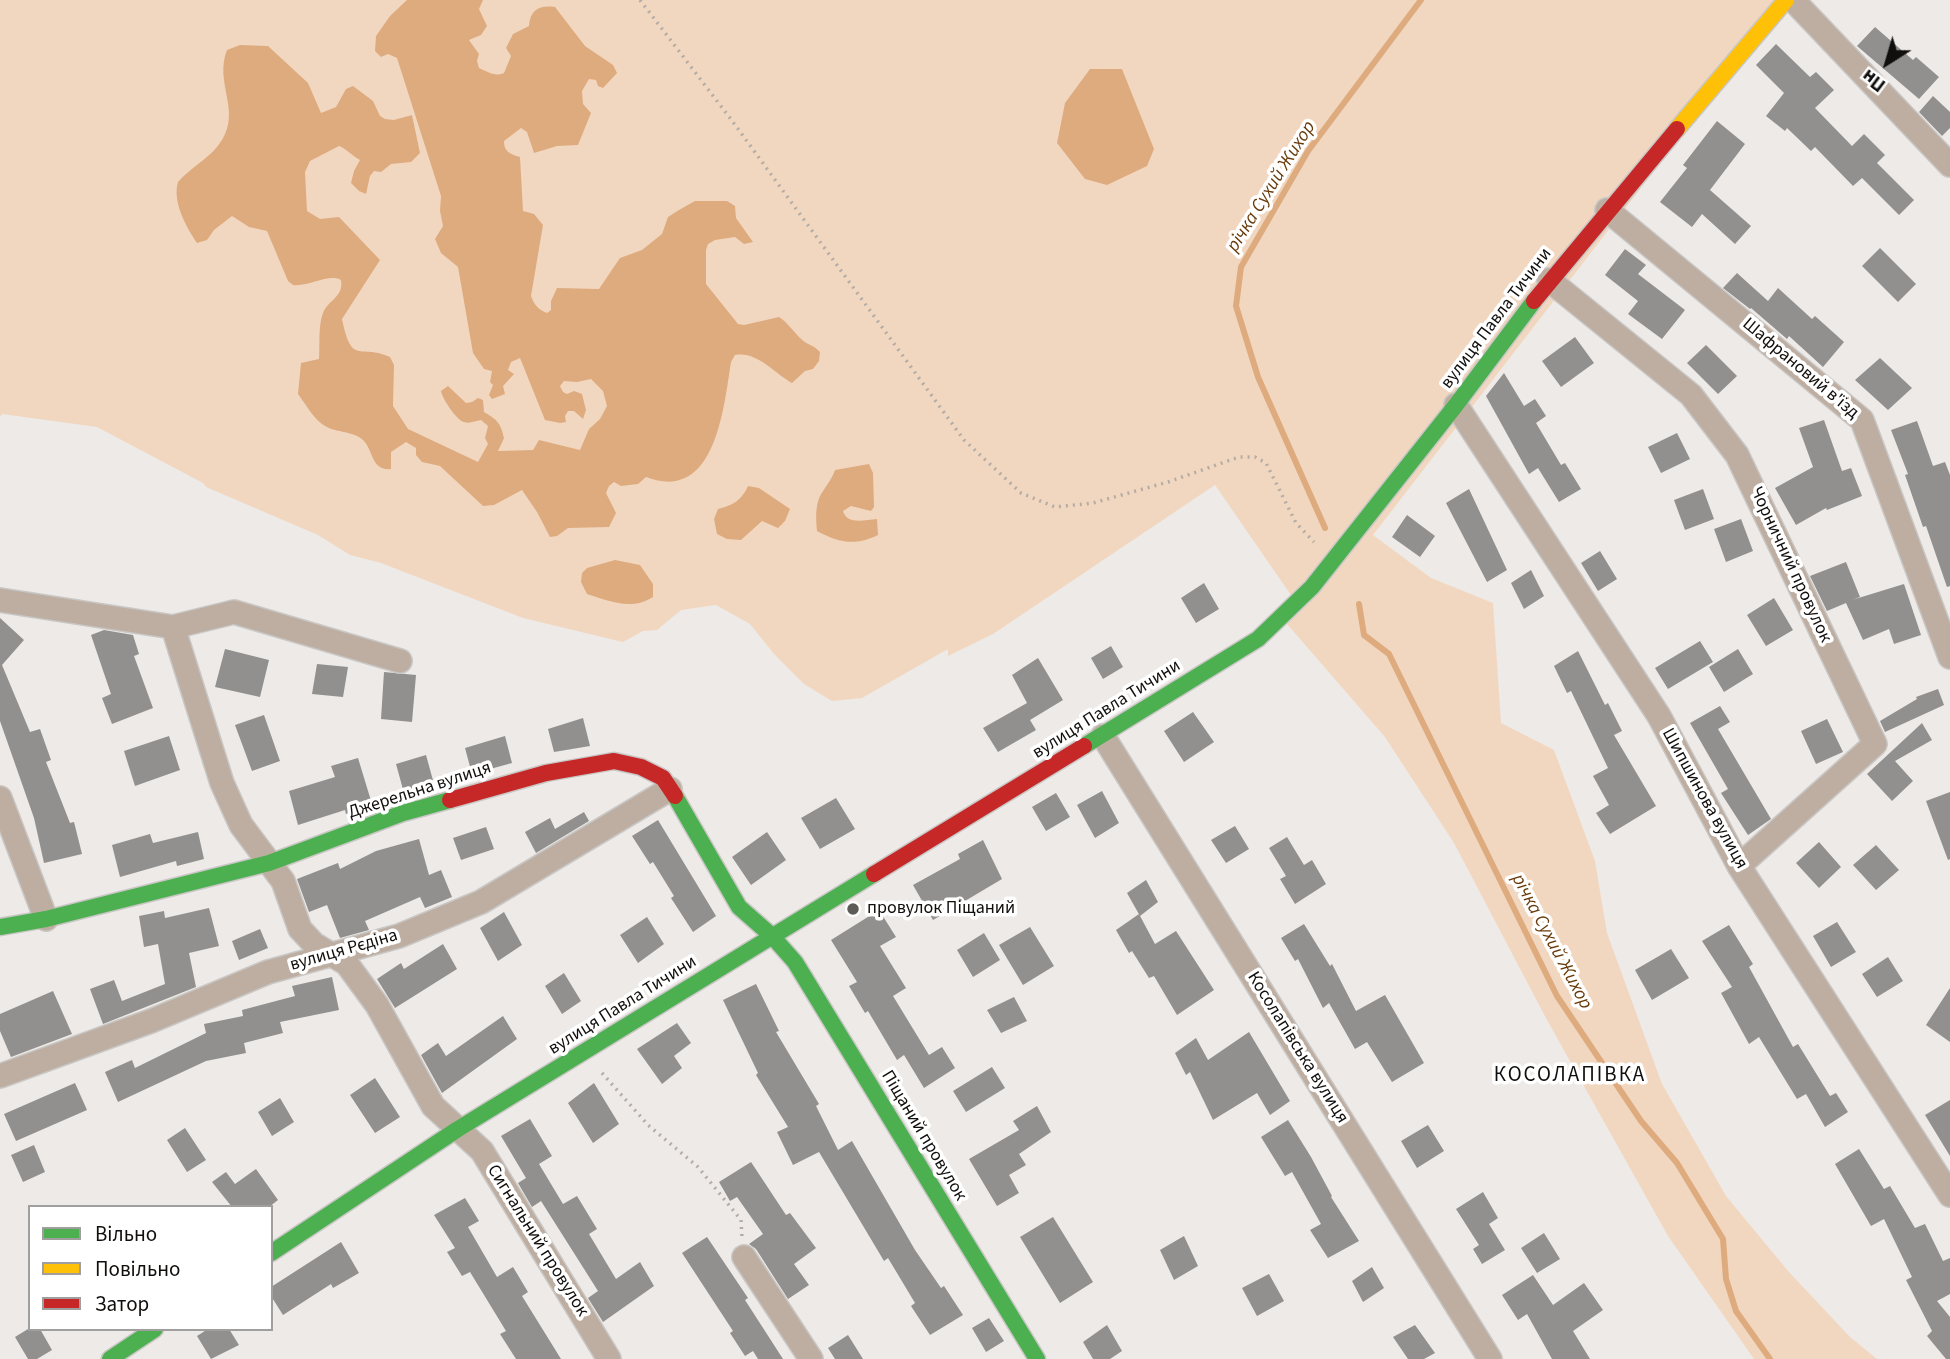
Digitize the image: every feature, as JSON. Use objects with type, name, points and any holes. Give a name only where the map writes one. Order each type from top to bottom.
[{"type":"main road","name":"вулиця Павла Тичини","points":[[273,1252],[458,1129],[1258,639],[1312,587],[1456,405],[1549,280],[1786,0]]},
{"type":"main road","name":"Джерельна вулиця","points":[[0,927],[46,919],[269,863],[403,814],[546,773],[614,761],[641,766],[663,778],[738,907],[772,936]]},
{"type":"main road","name":"Піщаний провулок","points":[[772,936],[795,962],[1037,1359]]},
{"type":"main road","points":[[110,1359],[152,1331]]},
{"type":"street","points":[[1793,0],[1950,165]]},
{"type":"street","name":"Шафрановий в'їзд","points":[[1607,210],[1862,420],[1950,657]]},
{"type":"street","name":"Чорничний провулок","points":[[1549,280],[1691,395],[1737,455],[1875,744],[1739,866]]},
{"type":"street","name":"Шипшинова вулиця","points":[[1456,405],[1659,716],[1739,866],[1950,1195]]},
{"type":"street","points":[[0,600],[173,627],[234,612],[400,661]]},
{"type":"street","name":"Сигнальний провулок","points":[[173,627],[222,783],[241,825],[283,881],[300,929],[314,943],[346,964],[377,1005],[433,1105],[482,1151],[609,1359]]},
{"type":"street","name":"Косолапівська вулиця","points":[[1103,736],[1490,1359]]},
{"type":"street","name":"вулиця Рєдіна","points":[[0,1076],[151,1021],[268,972],[399,936],[481,902],[670,789]]},
{"type":"street","points":[[0,798],[46,919]]},
{"type":"street","points":[[744,1257],[811,1359]]},
{"type":"path","points":[[640,0],[741,133],[964,440],[1021,493],[1055,508],[1093,503],[1168,482],[1239,457],[1255,457],[1266,463],[1296,523],[1332,562]]},
{"type":"path","points":[[584,1052],[648,1125],[698,1167],[741,1220],[744,1257]]},
{"type":"shaded area","points":[[0,0],[1422,0],[1380,57],[1423,0],[1786,0],[1373,535],[1431,578],[1493,603],[1501,723],[1554,750],[1595,861],[1607,933],[1662,1084],[1726,1196],[1788,1271],[1850,1337],[1877,1359],[1754,1359],[1668,1236],[1547,1020],[1454,843],[1385,737],[1281,617],[1295,601],[1215,485],[993,634],[948,656],[948,649],[862,698],[832,701],[804,684],[774,654],[750,624],[716,605],[681,610],[657,630],[643,631],[623,642],[523,618],[381,563],[350,555],[318,535],[206,487],[97,427],[2,414],[0,417]]},
{"type":"shaded area","points":[[407,0],[483,0],[479,9],[487,26],[481,35],[469,40],[479,54],[479,68],[491,74],[504,73],[511,56],[506,48],[513,34],[529,26],[533,12],[544,7],[555,7],[585,46],[613,65],[617,73],[603,88],[598,86],[596,80],[589,79],[582,91],[583,104],[591,113],[578,145],[557,146],[534,153],[527,132],[521,128],[504,141],[508,152],[520,157],[523,211],[534,214],[543,225],[531,296],[539,309],[547,313],[551,310],[551,301],[557,288],[599,289],[620,258],[642,250],[662,234],[668,217],[679,210],[695,201],[727,201],[735,206],[736,218],[753,242],[744,244],[735,237],[715,240],[708,244],[706,284],[738,324],[779,317],[820,352],[819,361],[813,369],[805,371],[792,383],[758,359],[735,355],[731,362],[719,425],[702,464],[688,477],[669,482],[646,477],[638,484],[621,486],[614,482],[606,493],[616,513],[609,527],[568,528],[557,536],[550,537],[522,490],[494,505],[483,506],[440,466],[422,462],[416,455],[416,448],[406,442],[391,452],[391,469],[380,467],[363,440],[322,424],[298,394],[301,363],[319,359],[321,318],[338,294],[341,280],[331,278],[293,285],[288,281],[267,231],[249,227],[232,216],[214,230],[207,240],[197,243],[181,214],[177,197],[178,182],[213,152],[227,129],[229,107],[223,74],[227,50],[240,45],[268,46],[308,83],[321,113],[336,107],[346,89],[353,86],[373,101],[380,116],[385,119],[394,120],[412,115],[420,153],[411,162],[391,164],[381,172],[374,171],[370,176],[366,194],[351,183],[360,160],[339,146],[310,161],[305,172],[307,211],[320,219],[339,217],[380,260],[342,319],[349,343],[358,351],[390,357],[394,365],[393,406],[408,429],[478,462],[488,444],[485,438],[488,426],[481,420],[466,423],[457,417],[441,391],[448,386],[466,403],[478,398],[483,400],[484,412],[493,417],[503,433],[504,438],[498,451],[533,450],[539,440],[580,450],[589,429],[600,419],[607,406],[603,391],[591,379],[564,381],[560,386],[567,394],[574,391],[582,394],[586,410],[583,419],[574,411],[568,411],[566,422],[560,423],[545,420],[520,358],[511,362],[508,370],[514,374],[503,386],[505,394],[492,399],[489,395],[493,385],[490,382],[492,371],[484,369],[473,353],[458,267],[441,253],[435,239],[443,226],[441,196],[397,58],[388,54],[381,57],[375,51],[376,36],[390,16]]},
{"type":"shaded area","points":[[1090,69],[1122,69],[1154,149],[1147,166],[1107,185],[1085,179],[1057,143],[1065,103]]},
{"type":"shaded area","points":[[869,464],[873,473],[874,507],[871,511],[851,506],[843,511],[852,520],[877,519],[878,535],[862,541],[847,542],[817,531],[818,500],[835,470]]},
{"type":"shaded area","points":[[748,486],[759,488],[790,509],[785,521],[778,528],[762,521],[741,540],[727,539],[717,534],[714,519],[718,509],[736,502]]},
{"type":"shaded area","points":[[615,560],[640,565],[653,584],[653,597],[629,604],[587,594],[581,582],[582,573],[587,568]]},
{"type":"building","points":[[1875,27],[1913,60],[1916,57],[1939,77],[1919,99],[1857,46]]},
{"type":"building","points":[[1776,44],[1810,77],[1816,72],[1834,90],[1815,108],[1852,146],[1864,134],[1885,155],[1877,163],[1914,200],[1899,215],[1862,178],[1853,186],[1815,147],[1811,151],[1787,128],[1785,131],[1766,116],[1784,93],[1756,65]]},
{"type":"building","points":[[1933,96],[1950,112],[1950,128],[1942,136],[1919,112]]},
{"type":"building","points":[[1717,121],[1745,144],[1710,190],[1751,226],[1735,244],[1702,214],[1692,227],[1660,202],[1687,168],[1683,165]]},
{"type":"building","points":[[1880,248],[1916,284],[1898,302],[1862,266]]},
{"type":"building","points":[[1625,249],[1646,265],[1638,274],[1685,310],[1662,339],[1628,314],[1638,301],[1605,275]]},
{"type":"building","points":[[1737,273],[1768,301],[1778,288],[1812,319],[1815,316],[1844,342],[1823,367],[1789,336],[1787,339],[1723,288]]},
{"type":"building","points":[[1575,337],[1594,363],[1561,387],[1542,361]]},
{"type":"building","points":[[1706,345],[1737,376],[1718,394],[1687,363]]},
{"type":"building","points":[[1880,358],[1912,388],[1888,410],[1855,380]]},
{"type":"building","points":[[1504,373],[1524,406],[1535,399],[1546,416],[1536,423],[1561,465],[1565,463],[1581,489],[1559,502],[1538,468],[1529,474],[1486,396]]},
{"type":"building","points":[[1824,420],[1842,471],[1851,468],[1862,496],[1827,510],[1826,508],[1796,525],[1775,488],[1813,467],[1799,428]]},
{"type":"building","points":[[1917,421],[1933,466],[1945,462],[1950,475],[1950,586],[1947,587],[1926,526],[1923,527],[1905,475],[1908,474],[1891,430]]},
{"type":"building","points":[[1677,433],[1690,459],[1661,473],[1648,447]]},
{"type":"building","points":[[1469,489],[1507,570],[1487,582],[1446,503]]},
{"type":"building","points":[[1703,489],[1714,519],[1685,530],[1674,500]]},
{"type":"building","points":[[1407,515],[1435,536],[1420,557],[1392,537]]},
{"type":"building","points":[[1741,519],[1753,551],[1726,562],[1714,529]]},
{"type":"building","points":[[1600,551],[1617,579],[1598,591],[1581,563]]},
{"type":"building","points":[[1846,562],[1860,597],[1852,600],[1904,584],[1921,635],[1894,644],[1889,629],[1863,640],[1846,603],[1827,611],[1810,576]]},
{"type":"building","points":[[1531,570],[1544,596],[1524,609],[1511,583]]},
{"type":"building","points":[[1204,583],[1219,609],[1196,623],[1181,598]]},
{"type":"building","points":[[1774,598],[1793,630],[1766,646],[1747,615]]},
{"type":"building","points":[[0,618],[24,640],[2,665],[30,732],[40,729],[51,760],[46,762],[70,823],[74,822],[82,854],[44,863],[34,818],[0,721]]},
{"type":"building","points":[[104,630],[133,635],[139,654],[134,656],[153,708],[112,724],[102,698],[111,694],[91,635]]},
{"type":"building","points":[[1700,641],[1713,662],[1668,689],[1655,668]]},
{"type":"building","points":[[1111,646],[1123,667],[1103,679],[1091,658]]},
{"type":"building","points":[[225,649],[269,660],[260,697],[215,687]]},
{"type":"building","points":[[1738,649],[1753,674],[1724,692],[1709,667]]},
{"type":"building","points":[[1578,651],[1605,705],[1608,703],[1622,731],[1614,735],[1656,806],[1610,834],[1596,813],[1609,805],[1593,776],[1608,768],[1571,691],[1567,693],[1554,666]]},
{"type":"building","points":[[1038,658],[1063,700],[1030,720],[1036,730],[998,752],[983,728],[1027,703],[1012,675]]},
{"type":"building","points":[[317,664],[348,667],[343,697],[312,694]]},
{"type":"building","points":[[384,672],[416,675],[412,722],[381,719]]},
{"type":"building","points":[[1938,689],[1944,705],[1885,732],[1880,721],[1917,699],[1916,697]]},
{"type":"building","points":[[1720,706],[1730,722],[1718,729],[1771,819],[1748,835],[1721,793],[1728,789],[1690,723]]},
{"type":"building","points":[[1193,712],[1214,742],[1184,762],[1164,731]]},
{"type":"building","points":[[264,715],[280,761],[252,771],[235,725]]},
{"type":"building","points":[[583,718],[590,746],[554,752],[548,729]]},
{"type":"building","points":[[1827,719],[1843,752],[1816,764],[1801,731]]},
{"type":"building","points":[[1922,723],[1932,740],[1895,761],[1913,781],[1892,801],[1867,774]]},
{"type":"building","points":[[169,736],[180,770],[135,786],[124,751]]},
{"type":"building","points":[[505,736],[512,763],[472,774],[465,748]]},
{"type":"building","points":[[426,755],[434,784],[404,793],[396,764]]},
{"type":"building","points":[[358,758],[372,804],[346,814],[345,810],[298,825],[289,791],[335,777],[331,766]]},
{"type":"building","points":[[1102,791],[1119,823],[1095,838],[1077,805]]},
{"type":"building","points":[[1950,792],[1950,859],[1948,860],[1926,801]]},
{"type":"building","points":[[1056,793],[1070,817],[1046,831],[1032,807]]},
{"type":"building","points":[[836,798],[855,829],[820,849],[801,818]]},
{"type":"building","points":[[584,812],[589,821],[536,853],[525,832],[550,818],[555,829]]},
{"type":"building","points":[[658,820],[716,916],[693,932],[671,898],[674,896],[653,862],[650,864],[632,836]]},
{"type":"building","points":[[1235,826],[1249,849],[1226,863],[1211,840]]},
{"type":"building","points":[[486,827],[494,849],[461,860],[453,838]]},
{"type":"building","points":[[198,832],[204,859],[177,866],[176,861],[120,877],[112,845],[150,834],[153,843]]},
{"type":"building","points":[[767,832],[786,860],[751,885],[732,857]]},
{"type":"building","points":[[1287,837],[1304,865],[1312,860],[1326,884],[1295,904],[1280,879],[1286,876],[1269,848]]},
{"type":"building","points":[[419,839],[429,875],[441,870],[452,897],[425,908],[420,897],[365,921],[369,930],[340,938],[327,905],[309,912],[297,879],[338,863],[340,869],[376,851]]},
{"type":"building","points":[[983,840],[1002,879],[933,920],[913,885],[960,859],[958,854]]},
{"type":"building","points":[[1819,842],[1841,867],[1819,888],[1796,863]]},
{"type":"building","points":[[1876,845],[1899,870],[1876,890],[1853,865]]},
{"type":"building","points":[[1146,880],[1158,902],[1140,916],[1127,893]]},
{"type":"building","points":[[209,908],[219,946],[189,953],[196,987],[103,1024],[90,989],[114,980],[122,1001],[165,984],[158,944],[144,947],[139,916],[164,911],[165,918]]},
{"type":"building","points":[[879,910],[896,937],[880,946],[906,988],[893,996],[929,1055],[942,1047],[955,1068],[924,1088],[904,1055],[897,1060],[868,1011],[865,1013],[849,986],[857,982],[831,940]]},
{"type":"building","points":[[504,912],[522,945],[498,961],[480,928]]},
{"type":"building","points":[[1139,914],[1155,944],[1176,931],[1214,990],[1177,1015],[1154,976],[1149,978],[1132,951],[1129,953],[1116,930]]},
{"type":"building","points":[[647,917],[664,944],[638,963],[620,935]]},
{"type":"building","points":[[1837,922],[1856,952],[1831,967],[1813,936]]},
{"type":"building","points":[[1304,924],[1330,966],[1332,964],[1356,1011],[1385,995],[1424,1063],[1392,1082],[1367,1042],[1355,1049],[1329,1003],[1323,1008],[1298,959],[1295,961],[1281,938]]},
{"type":"building","points":[[1729,925],[1753,964],[1749,967],[1793,1047],[1798,1044],[1830,1096],[1836,1093],[1848,1112],[1825,1127],[1806,1094],[1797,1099],[1759,1037],[1749,1044],[1721,993],[1732,987],[1702,941]]},
{"type":"building","points":[[1030,927],[1054,966],[1023,985],[999,945]]},
{"type":"building","points":[[260,929],[268,948],[239,960],[232,941]]},
{"type":"building","points":[[984,933],[1000,960],[973,977],[957,950]]},
{"type":"building","points":[[443,944],[457,969],[395,1008],[377,979],[401,963],[404,969]]},
{"type":"building","points":[[1671,949],[1689,978],[1652,1000],[1635,970]]},
{"type":"building","points":[[1888,957],[1903,981],[1877,997],[1862,974]]},
{"type":"building","points":[[564,973],[581,1001],[562,1014],[545,986]]},
{"type":"building","points":[[332,977],[339,1010],[280,1022],[283,1033],[244,1043],[246,1053],[206,1061],[118,1102],[105,1072],[132,1060],[135,1068],[206,1033],[204,1024],[243,1016],[242,1010],[295,996],[292,986]]},
{"type":"building","points":[[756,984],[779,1031],[776,1032],[819,1104],[816,1106],[838,1150],[852,1141],[915,1250],[963,1315],[930,1335],[911,1306],[915,1303],[888,1258],[884,1261],[819,1152],[793,1165],[777,1132],[788,1127],[756,1075],[758,1073],[723,1000]]},
{"type":"building","points":[[1950,988],[1950,1042],[1926,1025]]},
{"type":"building","points":[[53,991],[72,1034],[11,1057],[0,1031],[0,1014]]},
{"type":"building","points":[[1014,997],[1027,1021],[1001,1033],[987,1010]]},
{"type":"building","points":[[503,1016],[517,1039],[442,1093],[421,1055],[438,1043],[446,1056]]},
{"type":"building","points":[[677,1023],[691,1043],[674,1056],[682,1068],[662,1084],[637,1049]]},
{"type":"building","points":[[1249,1032],[1290,1101],[1270,1115],[1257,1093],[1213,1120],[1190,1072],[1186,1075],[1175,1053],[1196,1038],[1208,1060]]},
{"type":"building","points":[[992,1067],[1005,1088],[966,1112],[953,1091]]},
{"type":"building","points":[[375,1078],[400,1117],[375,1133],[350,1095]]},
{"type":"building","points":[[75,1083],[87,1110],[16,1141],[4,1114]]},
{"type":"building","points":[[594,1083],[619,1124],[593,1143],[568,1103]]},
{"type":"building","points":[[280,1098],[294,1122],[272,1136],[258,1112]]},
{"type":"building","points":[[1950,1100],[1950,1156],[1925,1115]]},
{"type":"building","points":[[1037,1106],[1051,1132],[1019,1154],[1026,1165],[1009,1175],[1019,1193],[997,1206],[969,1159],[1019,1130],[1013,1121]]},
{"type":"building","points":[[530,1119],[552,1156],[539,1164],[563,1204],[577,1196],[597,1229],[589,1234],[616,1279],[640,1262],[654,1286],[603,1322],[588,1298],[598,1291],[541,1201],[532,1207],[518,1183],[526,1178],[501,1136]]},
{"type":"building","points":[[1288,1120],[1359,1241],[1328,1258],[1310,1230],[1321,1224],[1292,1172],[1285,1176],[1261,1137]]},
{"type":"building","points":[[1428,1125],[1444,1151],[1417,1168],[1401,1141]]},
{"type":"building","points":[[185,1128],[206,1160],[187,1172],[167,1140]]},
{"type":"building","points":[[34,1145],[45,1172],[23,1182],[11,1155]]},
{"type":"building","points":[[1859,1149],[1884,1189],[1890,1186],[1915,1228],[1925,1224],[1943,1261],[1950,1258],[1950,1294],[1937,1301],[1950,1317],[1950,1359],[1946,1359],[1927,1336],[1932,1331],[1906,1280],[1912,1277],[1884,1219],[1871,1226],[1835,1164]]},
{"type":"building","points":[[751,1162],[786,1215],[790,1213],[816,1248],[794,1264],[809,1285],[788,1299],[756,1249],[749,1244],[763,1234],[737,1197],[730,1201],[719,1182]]},
{"type":"building","points":[[256,1169],[278,1200],[272,1205],[230,1205],[212,1182],[226,1172],[235,1184]]},
{"type":"building","points":[[1483,1192],[1498,1218],[1489,1224],[1505,1250],[1482,1264],[1473,1249],[1479,1245],[1456,1209]]},
{"type":"building","points":[[465,1198],[479,1221],[468,1227],[497,1277],[513,1267],[528,1292],[522,1296],[561,1359],[516,1359],[500,1334],[506,1331],[470,1272],[462,1276],[447,1252],[455,1248],[434,1215]]},
{"type":"building","points":[[1053,1217],[1093,1282],[1060,1303],[1020,1237]]},
{"type":"building","points":[[1544,1233],[1560,1259],[1537,1273],[1521,1248]]},
{"type":"building","points":[[1184,1236],[1198,1266],[1174,1280],[1160,1250]]},
{"type":"building","points":[[707,1237],[748,1298],[745,1300],[783,1359],[758,1359],[753,1351],[745,1356],[730,1333],[733,1331],[682,1253]]},
{"type":"building","points":[[341,1242],[359,1273],[333,1288],[331,1284],[283,1315],[273,1299],[273,1286]]},
{"type":"building","points":[[1372,1267],[1384,1288],[1363,1302],[1352,1281]]},
{"type":"building","points":[[1269,1274],[1284,1301],[1257,1316],[1242,1288]]},
{"type":"building","points":[[1533,1275],[1553,1305],[1584,1283],[1603,1310],[1573,1331],[1590,1359],[1552,1359],[1527,1314],[1518,1320],[1502,1295]]},
{"type":"building","points":[[989,1318],[1004,1341],[986,1352],[972,1328]]},
{"type":"building","points":[[1107,1325],[1122,1351],[1110,1359],[1093,1359],[1083,1342]]},
{"type":"building","points":[[1415,1325],[1435,1353],[1424,1359],[1408,1359],[1393,1337]]},
{"type":"building","points":[[28,1329],[41,1331],[52,1350],[37,1359],[28,1359],[15,1337]]},
{"type":"building","points":[[205,1331],[230,1331],[239,1345],[211,1359],[197,1336]]},
{"type":"building","points":[[848,1335],[863,1359],[835,1359],[828,1348]]},
{"type":"waterway","name":"річка Сухий Жихор","points":[[1325,528],[1258,377],[1236,306],[1241,267],[1308,151],[1421,0]]},
{"type":"waterway","name":"річка Сухий Жихор","points":[[1359,604],[1364,635],[1389,654],[1557,996],[1641,1121],[1677,1163],[1723,1239],[1726,1279],[1736,1311],[1770,1359]]},
{"type":"traffic: fast","points":[[1084,746],[1258,639],[1312,587],[1456,405],[1534,301]]},
{"type":"traffic: fast","points":[[675,796],[739,907],[772,936],[795,962],[1037,1359]]},
{"type":"traffic: fast","points":[[0,927],[46,919],[269,863],[403,813],[450,800]]},
{"type":"traffic: fast","points":[[273,1252],[458,1129],[874,874]]},
{"type":"traffic: fast","points":[[110,1359],[152,1331]]},
{"type":"traffic: slow","points":[[1677,129],[1786,0]]},
{"type":"traffic: jam","points":[[1534,301],[1677,129]]},
{"type":"traffic: jam","points":[[874,874],[1084,746]]},
{"type":"traffic: jam","points":[[450,800],[546,773],[614,761],[641,767],[663,778],[675,796]]},
{"type":"place","name":"провулок Піщаний","points":[[853,909]]},
{"type":"district","name":"КОСОЛАПІВКА","points":[[1570,1076]]}]
